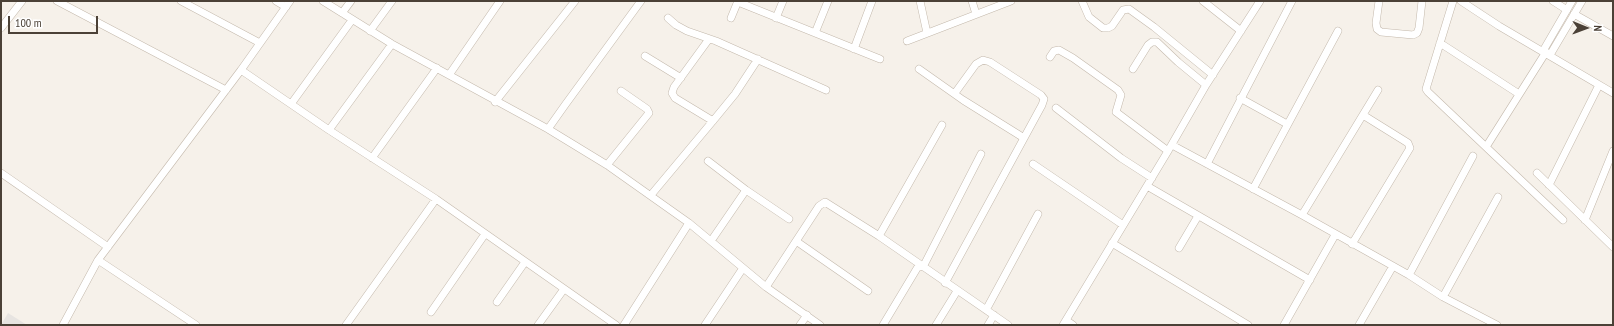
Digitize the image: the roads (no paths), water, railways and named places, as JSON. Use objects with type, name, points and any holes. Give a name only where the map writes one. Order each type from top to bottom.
[{"type":"street","points":[[1,28],[22,1]]},
{"type":"street","points":[[57,1],[226,90]]},
{"type":"street","points":[[181,1],[260,43]]},
{"type":"street","points":[[63,325],[98,260],[241,70],[288,4],[276,1]]},
{"type":"street","points":[[322,1],[392,44],[548,130],[607,166],[689,223],[766,288],[820,325]]},
{"type":"street","points":[[342,13],[350,1]]},
{"type":"street","points":[[370,31],[392,1]]},
{"type":"street","points":[[449,75],[500,1]]},
{"type":"street","points":[[496,102],[575,1]]},
{"type":"street","points":[[548,130],[641,1]]},
{"type":"street","points":[[776,18],[783,1]]},
{"type":"street","points":[[815,33],[828,1]]},
{"type":"street","points":[[854,48],[872,1]]},
{"type":"street","points":[[920,1],[927,33]]},
{"type":"street","points":[[972,1],[976,14]]},
{"type":"street","points":[[907,41],[1011,1]]},
{"type":"street","points":[[1082,1],[1090,17],[1104,28],[1112,26],[1123,10],[1129,9],[1154,27],[1213,75]]},
{"type":"street","points":[[1204,1],[1241,31]]},
{"type":"street","points":[[1073,325],[1064,323],[1170,148],[1206,85],[1260,1]]},
{"type":"street","points":[[1207,164],[1240,98],[1292,1]]},
{"type":"street","points":[[1379,1],[1376,23],[1377,29],[1381,32],[1413,35],[1417,33],[1419,28],[1422,1]]},
{"type":"street","points":[[1453,1],[1426,89],[1563,220]]},
{"type":"street","points":[[1460,1],[1613,93]]},
{"type":"street","points":[[1553,1],[1567,10]]},
{"type":"street","points":[[1546,53],[1572,1]]},
{"type":"street","points":[[1486,147],[1519,94],[1582,1]]},
{"type":"street","points":[[731,18],[738,2],[880,59]]},
{"type":"street","points":[[1574,14],[1613,36]]},
{"type":"street","points":[[668,18],[676,25],[687,31],[758,59],[826,90]]},
{"type":"street","points":[[291,104],[352,20]]},
{"type":"street","points":[[1253,189],[1338,31]]},
{"type":"street","points":[[709,39],[680,78],[672,93],[675,98],[714,121]]},
{"type":"street","points":[[1133,69],[1148,45],[1152,42],[1157,42],[1206,85]]},
{"type":"street","points":[[1440,43],[1519,94]]},
{"type":"street","points":[[329,130],[392,44]]},
{"type":"street","points":[[1050,57],[1054,51],[1059,50],[1118,90],[1121,95],[1116,112],[1170,148],[1207,164],[1409,275],[1443,297],[1497,325]]},
{"type":"street","points":[[645,56],[680,78]]},
{"type":"street","points":[[651,196],[714,121],[735,94],[758,59]]},
{"type":"street","points":[[945,283],[1044,99],[1041,95],[990,62],[983,60],[976,64],[955,93]]},
{"type":"street","points":[[372,158],[437,68]]},
{"type":"street","points":[[919,69],[1024,138]]},
{"type":"street","points":[[241,70],[329,130],[436,199],[616,325]]},
{"type":"street","points":[[1549,185],[1599,85]]},
{"type":"street","points":[[607,166],[649,113],[647,109],[622,90]]},
{"type":"street","points":[[1302,216],[1378,90]]},
{"type":"street","points":[[1240,98],[1287,124]]},
{"type":"street","points":[[1056,108],[1121,158],[1152,178]]},
{"type":"street","points":[[1352,244],[1410,148],[1408,143],[1363,115]]},
{"type":"street","points":[[879,236],[942,125]]},
{"type":"street","points":[[1585,220],[1613,151]]},
{"type":"street","points":[[883,325],[921,266],[981,154]]},
{"type":"street","points":[[1409,275],[1474,156]]},
{"type":"street","points":[[708,161],[788,219]]},
{"type":"street","points":[[1033,164],[1123,225]]},
{"type":"street","points":[[1,173],[108,247]]},
{"type":"street","points":[[1537,173],[1613,247]]},
{"type":"street","points":[[1147,186],[1310,280]]},
{"type":"street","points":[[711,241],[746,190]]},
{"type":"street","points":[[1443,297],[1498,197]]},
{"type":"street","points":[[346,325],[436,199]]},
{"type":"street","points":[[766,288],[819,206],[825,202],[879,236],[945,283],[1008,325]]},
{"type":"street","points":[[986,310],[1038,214]]},
{"type":"street","points":[[1179,248],[1198,216]]},
{"type":"street","points":[[624,325],[689,223]]},
{"type":"street","points":[[431,312],[485,234]]},
{"type":"street","points":[[1284,325],[1335,235]]},
{"type":"street","points":[[796,241],[868,291]]},
{"type":"street","points":[[1112,244],[1248,325]]},
{"type":"street","points":[[98,260],[196,325]]},
{"type":"street","points":[[497,302],[525,262]]},
{"type":"street","points":[[1359,325],[1393,266]]},
{"type":"street","points":[[706,325],[743,268]]},
{"type":"street","points":[[538,325],[564,289]]},
{"type":"street","points":[[936,325],[957,291]]},
{"type":"street","points":[[988,325],[994,315]]},
{"type":"street","points":[[800,325],[807,316]]}]
